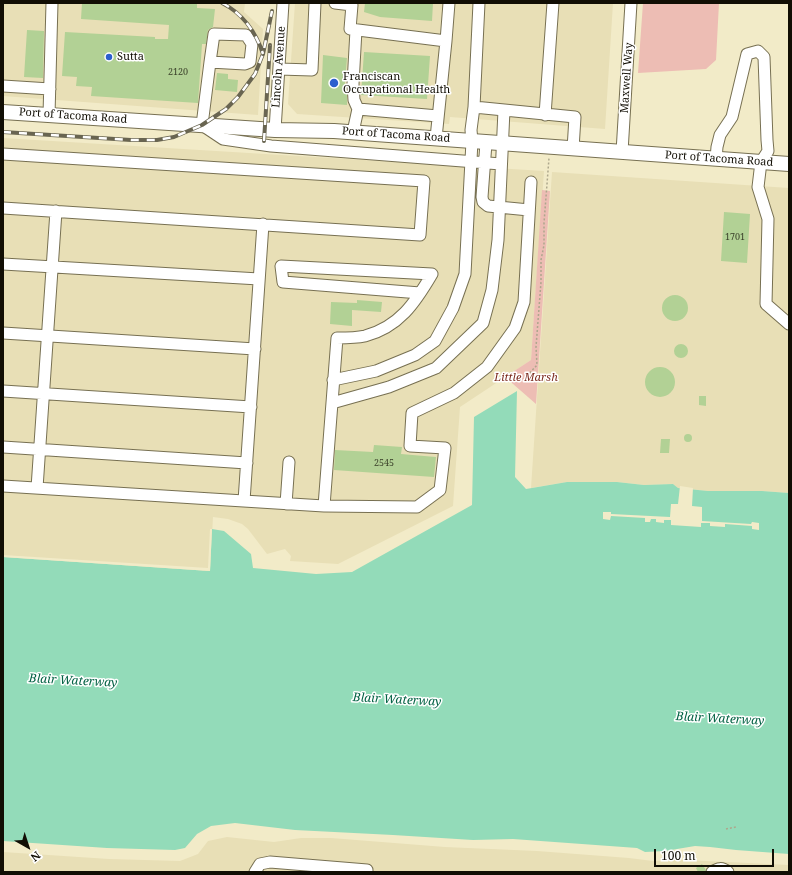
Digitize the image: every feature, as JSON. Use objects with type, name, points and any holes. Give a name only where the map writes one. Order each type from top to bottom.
[{"type":"main road","name":"Port of Tacoma Road","points":[[3,112],[274,130],[354,132],[789,164]]},
{"type":"street","points":[[49,115],[52,3]]},
{"type":"street","name":"Lincoln Avenue","points":[[274,130],[283,3]]},
{"type":"street","points":[[279,69],[312,70],[315,3]]},
{"type":"street","points":[[335,3],[352,5],[350,29],[446,41]]},
{"type":"street","points":[[436,138],[449,3]]},
{"type":"street","points":[[479,3],[474,107],[471,130],[479,142],[484,163],[482,197],[488,206],[529,210]]},
{"type":"street","points":[[545,115],[552,3]]},
{"type":"street","name":"Maxwell Way","points":[[622,152],[631,3]]},
{"type":"street","points":[[354,132],[358,109],[354,100],[353,84],[356,30]]},
{"type":"street","points":[[716,159],[720,135],[732,117],[747,54],[758,50],[764,57],[768,140],[768,150],[761,162],[758,187],[768,219],[766,304],[789,324]]},
{"type":"street","points":[[210,62],[202,125],[223,139],[271,146],[501,164]]},
{"type":"street","points":[[3,86],[50,89]]},
{"type":"street","points":[[474,107],[575,118],[573,148]]},
{"type":"street","points":[[358,109],[438,116]]},
{"type":"street","points":[[332,403],[389,387],[436,368],[483,323],[492,290],[498,240],[504,110]]},
{"type":"street","points":[[333,380],[376,371],[415,355],[435,341],[453,308],[465,274],[471,162],[479,142]]},
{"type":"street","points":[[3,154],[424,181],[420,234],[3,208]]},
{"type":"street","points":[[3,486],[324,506],[418,507],[440,490],[445,448],[410,446],[412,413],[454,392],[487,367],[515,328],[524,302],[531,182]]},
{"type":"street","points":[[37,488],[56,211]]},
{"type":"street","points":[[244,501],[263,224]]},
{"type":"street","points":[[3,264],[259,279]]},
{"type":"street","points":[[324,506],[337,338],[364,336],[386,328],[406,313],[420,293],[432,274],[281,266],[283,282],[420,293]]},
{"type":"street","points":[[3,333],[255,349]]},
{"type":"street","points":[[3,391],[251,407]]},
{"type":"street","points":[[3,447],[247,463]]},
{"type":"street","points":[[286,504],[289,462]]},
{"type":"street","points":[[255,872],[260,864],[270,862],[367,870],[367,872]]},
{"type":"street","points":[[712,872],[718,868],[722,868],[728,872]]},
{"type":"path","points":[[527,376],[536,365],[536,347],[542,282],[541,260],[544,245],[549,147]]},
{"type":"path","points":[[726,829],[736,827]]},
{"type":"shaded area","points":[[3,3],[245,3],[244,12],[263,29],[258,115],[3,96]]},
{"type":"shaded area","points":[[295,3],[613,3],[605,129],[450,117],[449,124],[297,114],[288,104]]},
{"type":"shaded area","points":[[3,138],[544,171],[531,360],[460,407],[453,506],[338,564],[290,561],[291,556],[285,549],[267,554],[248,529],[242,524],[228,519],[213,517],[210,571],[3,557]]},
{"type":"shaded area","points":[[552,172],[789,188],[789,493],[762,491],[708,491],[678,488],[673,484],[644,485],[617,482],[567,482],[531,488]]},
{"type":"shaded area","points":[[789,828],[789,872],[3,872],[3,850],[207,839],[227,835],[301,836]]},
{"type":"green space","points":[[643,3],[719,3],[716,60],[706,69],[638,73]]},
{"type":"green space","name":"Little Marsh","points":[[542,190],[550,191],[536,404],[505,377],[531,360]]},
{"type":"water","name":"Blair Waterway","points":[[517,391],[515,477],[526,489],[567,482],[617,482],[644,485],[673,484],[678,488],[708,491],[762,491],[789,493],[789,863],[629,856],[332,836],[227,835],[207,839],[196,852],[3,850],[3,557],[210,571],[212,529],[224,531],[251,554],[253,568],[316,574],[352,572],[472,505],[474,417]]},
{"type":"pier","points":[[680,486],[693,488],[692,506],[702,507],[702,521],[751,524],[752,522],[759,523],[759,530],[752,529],[752,526],[725,524],[725,527],[710,526],[710,523],[701,523],[701,527],[671,525],[671,520],[664,520],[664,523],[656,522],[656,519],[651,519],[650,522],[645,522],[645,518],[611,516],[610,520],[603,519],[603,512],[611,512],[611,514],[670,517],[671,504],[678,504]]},
{"type":"pier","points":[[210,529],[212,529],[210,571],[3,557],[3,555],[208,568]]},
{"type":"pier","points":[[235,823],[295,830],[473,840],[513,839],[637,848],[645,852],[665,851],[695,846],[710,847],[789,854],[789,865],[685,860],[653,861],[537,851],[445,847],[331,838],[301,838],[274,842],[227,837],[208,841],[198,854],[180,861],[109,859],[3,852],[3,841],[107,848],[175,850],[185,848],[197,834],[211,826]]},
{"type":"building","points":[[82,3],[197,3],[197,8],[215,9],[213,27],[208,30],[206,44],[202,44],[198,103],[91,96],[92,87],[76,86],[77,77],[62,76],[65,32],[168,39],[169,25],[81,19]]},
{"type":"building","points":[[365,3],[433,3],[432,21],[380,17],[364,12]]},
{"type":"building","points":[[27,30],[44,31],[43,78],[24,77]]},
{"type":"building","points":[[364,52],[430,56],[427,99],[361,95]]},
{"type":"building","name":"Franciscan Occupational Health","points":[[323,55],[347,58],[344,94],[347,94],[347,105],[321,103]]},
{"type":"building","points":[[217,73],[228,74],[228,79],[238,80],[237,92],[215,90]]},
{"type":"building","points":[[724,212],[750,214],[747,263],[721,261]]},
{"type":"building","points":[[675,295],[684,299],[688,308],[684,317],[675,321],[666,317],[662,308],[666,299]]},
{"type":"building","points":[[357,300],[382,302],[381,312],[352,310],[352,326],[330,324],[331,302],[357,303]]},
{"type":"building","points":[[681,344],[686,346],[688,351],[686,356],[681,358],[676,356],[674,351],[676,346]]},
{"type":"building","points":[[660,367],[666,368],[674,376],[674,388],[666,396],[660,397],[654,396],[646,388],[645,382],[646,376],[654,368]]},
{"type":"building","points":[[699,396],[706,396],[706,406],[699,405]]},
{"type":"building","points":[[686,434],[690,434],[692,438],[690,442],[686,442],[684,440],[684,436]]},
{"type":"building","points":[[661,439],[670,439],[669,453],[660,453]]},
{"type":"building","points":[[374,445],[402,447],[401,454],[436,457],[434,477],[334,470],[335,450],[373,452]]},
{"type":"building","points":[[702,864],[706,870],[705,872],[698,872],[696,868]]},
{"type":"railway","points":[[222,3],[236,12],[247,24],[256,38],[263,54]]},
{"type":"railway","points":[[3,132],[131,140],[157,140],[174,137],[202,125],[226,109],[238,97],[255,74],[263,54],[272,11]]},
{"type":"railway","points":[[264,141],[270,45]]},
{"type":"place","name":"Sutta","points":[[109,57]]},
{"type":"place","name":"Franciscan Occupational Health","points":[[334,83]]}]
